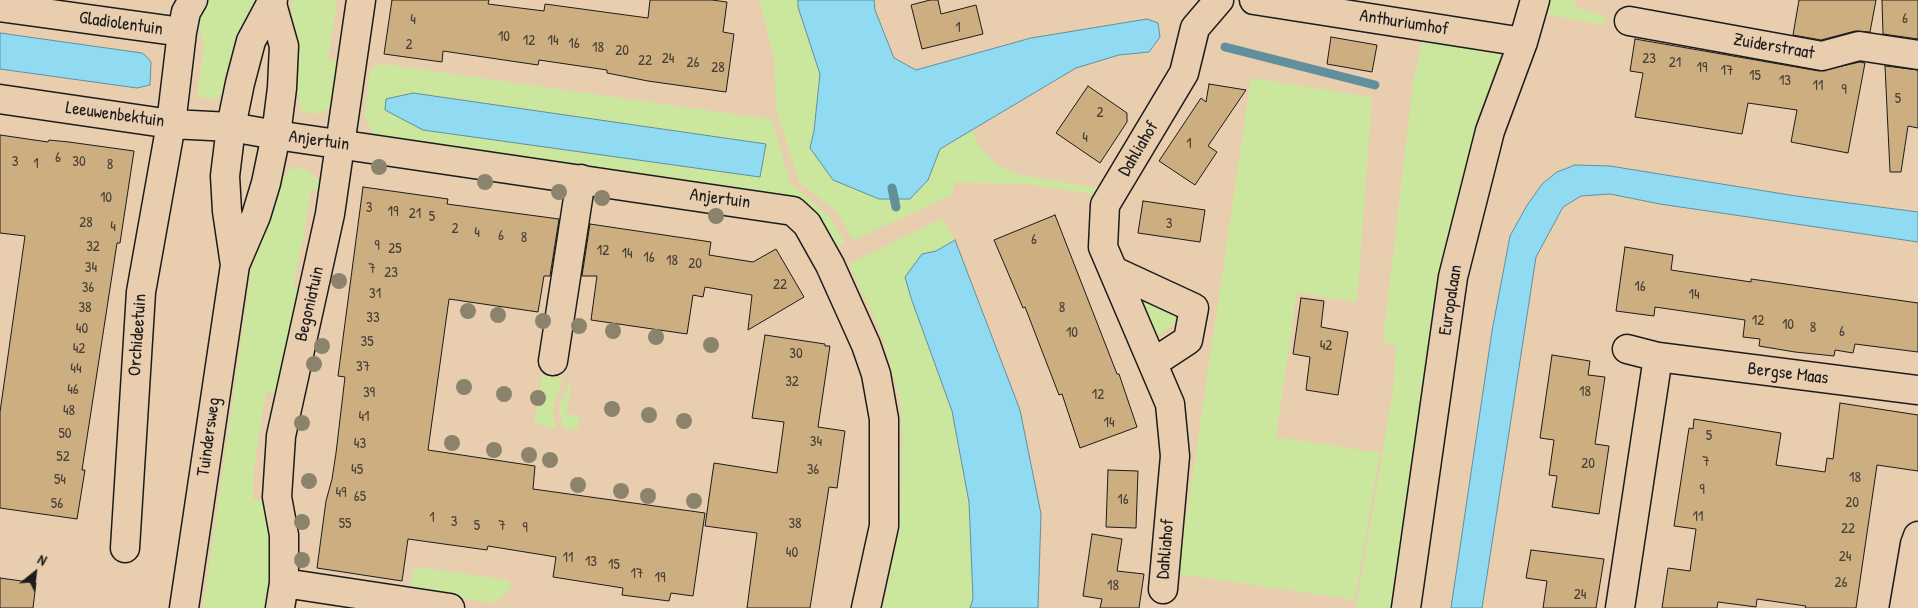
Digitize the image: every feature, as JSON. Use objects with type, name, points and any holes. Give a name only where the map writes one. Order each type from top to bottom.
[{"type":"street","name":"Orchideetuin","points":[[125,548],[141,292],[171,124],[182,32],[186,12],[193,0]]},
{"type":"street","name":"Begoniatuin","points":[[282,596],[284,535],[276,497],[281,436],[330,214],[361,0]]},
{"type":"street","points":[[1217,0],[1248,0]]},
{"type":"street","name":"Dahliahof","points":[[1163,589],[1175,456],[1170,404],[1103,247],[1105,205],[1184,73],[1195,28],[1217,0]]},
{"type":"street","name":"Anthuriumhof","points":[[1254,0],[1523,42]]},
{"type":"street","name":"Europalaan","points":[[1406,608],[1453,277],[1490,131],[1523,42],[1535,0]]},
{"type":"street","name":"Tuindersweg","points":[[235,265],[227,211],[225,176],[231,127],[251,41],[272,2]]},
{"type":"street","name":"Tuindersweg","points":[[184,608],[235,265],[256,216],[276,135],[282,88],[284,46],[272,2]]},
{"type":"street","name":"Gladiolentuin","points":[[0,7],[182,32]]},
{"type":"street","name":"Zuiderstraat","points":[[1629,21],[1822,56],[1859,46],[1918,55]]},
{"type":"street","name":"Leeuwenbektuin","points":[[0,99],[171,124],[231,127]]},
{"type":"street","name":"Anjertuin","points":[[231,127],[793,211],[807,224],[830,265],[866,345],[876,374],[884,419],[884,526],[866,608]]},
{"type":"street","points":[[554,361],[581,179]]},
{"type":"street","points":[[1114,272],[1194,308],[1188,340],[1152,363]]},
{"type":"street","name":"Bergse Maas","points":[[1628,349],[1658,357],[1918,390]]},
{"type":"street","points":[[1620,608],[1658,357]]},
{"type":"street","points":[[1904,608],[1918,536]]},
{"type":"street","points":[[282,596],[450,608]]},
{"type":"green space","points":[[207,0],[255,0],[224,89],[218,99],[197,97],[204,45],[196,18]]},
{"type":"green space","points":[[292,0],[337,0],[328,60],[341,61],[335,104],[318,114],[302,112],[299,105],[291,21]]},
{"type":"green space","points":[[759,0],[798,0],[798,7],[820,74],[814,131],[810,148],[928,180],[940,149],[972,130],[981,149],[998,165],[1017,174],[1097,188],[1097,195],[1035,185],[955,182],[952,195],[853,240],[837,212],[799,182],[776,108],[774,57]]},
{"type":"green space","points":[[1550,0],[1576,0],[1574,7],[1606,17],[1604,25],[1545,14]]},
{"type":"green space","points":[[1423,38],[1505,56],[1395,608],[1356,608],[1393,391],[1396,346],[1383,341],[1413,83]]},
{"type":"green space","points":[[382,64],[768,119],[771,117],[790,182],[830,217],[845,243],[837,246],[812,207],[803,201],[377,138],[371,135],[372,128],[367,123],[364,115],[370,72],[374,67]]},
{"type":"green space","points":[[1251,78],[1372,97],[1357,302],[1297,293],[1276,437],[1380,453],[1355,600],[1178,574]]},
{"type":"green space","points":[[295,167],[305,169],[322,182],[322,191],[311,190],[293,286],[304,289],[279,394],[266,392],[253,478],[253,500],[265,500],[274,553],[268,608],[203,608],[252,265],[285,174]]},
{"type":"green space","points":[[942,218],[955,240],[936,251],[922,254],[905,277],[952,411],[969,502],[973,599],[970,608],[883,608],[900,521],[902,439],[900,400],[881,333],[849,264]]},
{"type":"green space","points":[[1142,298],[1175,314],[1179,320],[1158,335],[1153,336],[1138,300]]},
{"type":"green space","points":[[542,375],[563,379],[554,403],[553,413],[556,428],[534,424]]},
{"type":"green space","points":[[572,379],[566,414],[579,416],[577,430],[563,428],[559,410]]},
{"type":"green space","points":[[418,567],[506,580],[511,586],[495,603],[410,590],[413,571]]},
{"type":"water","points":[[798,0],[874,0],[875,10],[894,58],[916,70],[1031,38],[1147,19],[1158,23],[1160,37],[1149,52],[1119,55],[1076,68],[940,149],[928,180],[910,199],[879,199],[833,180],[810,148],[814,131],[820,74],[798,7]]},
{"type":"water","points":[[0,33],[142,53],[151,62],[150,85],[137,88],[0,69]]},
{"type":"water","points":[[413,93],[766,144],[760,177],[423,130],[385,110],[386,99]]},
{"type":"water","points":[[1575,165],[1610,166],[1796,196],[1918,212],[1918,242],[1660,204],[1610,194],[1581,196],[1563,207],[1536,257],[1482,608],[1451,608],[1492,331],[1510,236],[1526,207],[1542,184],[1557,172]]},
{"type":"water","points":[[955,240],[1020,410],[1041,514],[1038,608],[970,608],[973,599],[969,502],[952,411],[905,277],[922,254],[936,251]]},
{"type":"building","points":[[392,0],[489,0],[488,4],[544,11],[545,4],[648,18],[650,0],[712,0],[727,2],[723,32],[734,34],[726,92],[648,81],[607,73],[607,70],[539,60],[538,65],[443,51],[442,62],[384,54]]},
{"type":"building","points":[[938,0],[941,14],[976,5],[983,34],[922,49],[911,5]]},
{"type":"building","points":[[1799,0],[1876,0],[1870,32],[1855,31],[1821,40],[1793,35]]},
{"type":"building","points":[[1882,0],[1918,0],[1918,39],[1883,34]]},
{"type":"building","points":[[1331,37],[1377,45],[1372,72],[1327,64]]},
{"type":"building","points":[[1635,39],[1819,71],[1860,62],[1865,63],[1848,153],[1791,142],[1797,110],[1748,103],[1742,134],[1635,117],[1643,73],[1630,71]]},
{"type":"building","points":[[1885,66],[1918,70],[1918,128],[1908,126],[1901,172],[1890,172]]},
{"type":"building","points":[[1209,84],[1246,90],[1208,146],[1217,152],[1195,185],[1159,161],[1201,98],[1206,102]]},
{"type":"building","points":[[1088,86],[1127,113],[1127,122],[1100,163],[1056,133]]},
{"type":"building","points":[[0,135],[134,151],[120,243],[117,243],[82,470],[85,470],[77,519],[0,508],[0,412],[25,236],[0,233]]},
{"type":"building","points":[[363,187],[448,199],[447,204],[559,219],[550,276],[544,276],[538,312],[449,299],[428,450],[535,466],[533,489],[705,513],[693,596],[671,593],[669,601],[622,595],[623,588],[553,577],[556,557],[488,546],[487,550],[408,539],[402,581],[317,568],[326,501],[336,453],[345,377],[338,376]]},
{"type":"building","points":[[1143,201],[1205,210],[1200,242],[1138,233]]},
{"type":"building","points":[[1055,215],[1117,374],[1119,374],[1137,427],[1080,448],[1062,394],[1059,395],[1025,307],[1023,308],[994,240]]},
{"type":"building","points":[[590,224],[711,242],[709,255],[753,262],[776,249],[804,297],[748,330],[752,295],[705,287],[703,297],[693,295],[687,334],[591,320],[597,276],[582,276]]},
{"type":"building","points":[[1625,247],[1673,255],[1671,270],[1751,282],[1751,279],[1918,303],[1918,352],[1855,344],[1853,353],[1835,350],[1834,356],[1795,352],[1759,346],[1760,339],[1743,337],[1745,320],[1655,307],[1654,316],[1616,311]]},
{"type":"building","points":[[1301,298],[1324,301],[1321,327],[1348,332],[1338,395],[1306,390],[1310,357],[1293,354]]},
{"type":"building","points":[[765,335],[830,346],[818,427],[845,431],[837,488],[829,487],[810,608],[747,608],[757,533],[705,526],[714,463],[777,473],[784,422],[752,418]]},
{"type":"building","points":[[1552,355],[1590,361],[1588,375],[1605,377],[1595,444],[1609,446],[1599,514],[1552,507],[1557,476],[1549,475],[1554,440],[1540,438]]},
{"type":"building","points":[[1840,403],[1918,415],[1918,471],[1877,465],[1856,608],[1805,608],[1806,606],[1757,599],[1756,607],[1718,602],[1717,608],[1662,608],[1668,568],[1690,571],[1696,529],[1674,526],[1689,428],[1693,429],[1694,419],[1781,433],[1776,465],[1825,472],[1827,458],[1833,459]]},
{"type":"building","points":[[1108,470],[1138,471],[1136,528],[1106,527]]},
{"type":"building","points":[[1092,534],[1122,539],[1117,571],[1144,574],[1139,608],[1100,608],[1102,599],[1083,596]]},
{"type":"building","points":[[1531,550],[1604,559],[1596,608],[1543,608],[1547,581],[1526,578]]},
{"type":"building","points":[[0,578],[36,583],[33,608],[0,608]]},
{"type":"waterway","points":[[1225,47],[1375,85]]},
{"type":"waterway","points":[[892,188],[896,207]]}]
